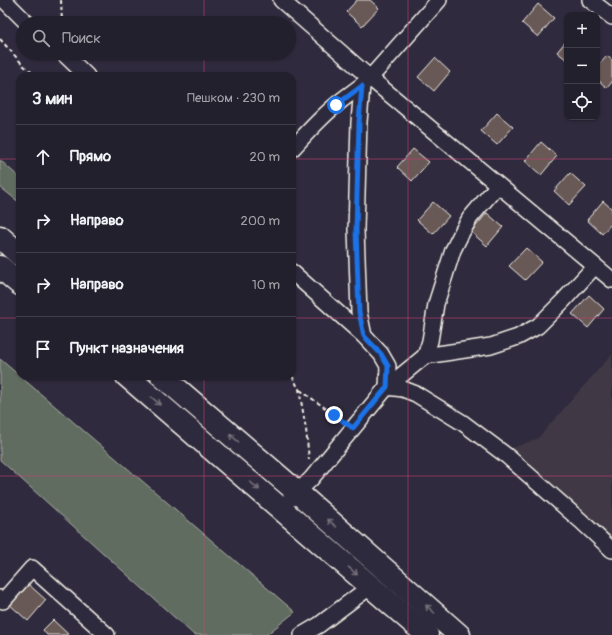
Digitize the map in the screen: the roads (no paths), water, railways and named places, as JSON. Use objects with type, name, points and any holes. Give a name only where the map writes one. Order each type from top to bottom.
[{"type":"highway","points":[[0,237],[16,251]]},
{"type":"highway","points":[[0,267],[16,281]]},
{"type":"highway","points":[[132,380],[427,635]]},
{"type":"highway","points":[[167,380],[304,486],[459,635]]},
{"type":"street","points":[[4,0],[20,16]]},
{"type":"street","points":[[281,0],[366,82],[498,185],[612,280]]},
{"type":"street","points":[[296,145],[336,105],[366,82],[439,0]]},
{"type":"street","points":[[590,0],[612,17]]},
{"type":"street","points":[[70,60],[83,72]]},
{"type":"street","points":[[364,336],[359,312],[356,230],[359,122],[366,82]]},
{"type":"street","points":[[425,356],[430,341],[436,304],[453,250],[470,218],[498,185]]},
{"type":"street","points":[[281,508],[304,486],[387,387],[425,356],[491,346],[518,337],[538,326],[595,266]]},
{"type":"street","points":[[296,276],[364,336],[381,354],[388,366],[387,387]]},
{"type":"street","points":[[387,387],[403,388],[416,394],[463,423],[518,466],[612,550]]},
{"type":"street","points":[[0,598],[3,601],[32,568],[91,630],[107,635]]},
{"type":"street","points":[[302,635],[319,625],[371,586]]}]
